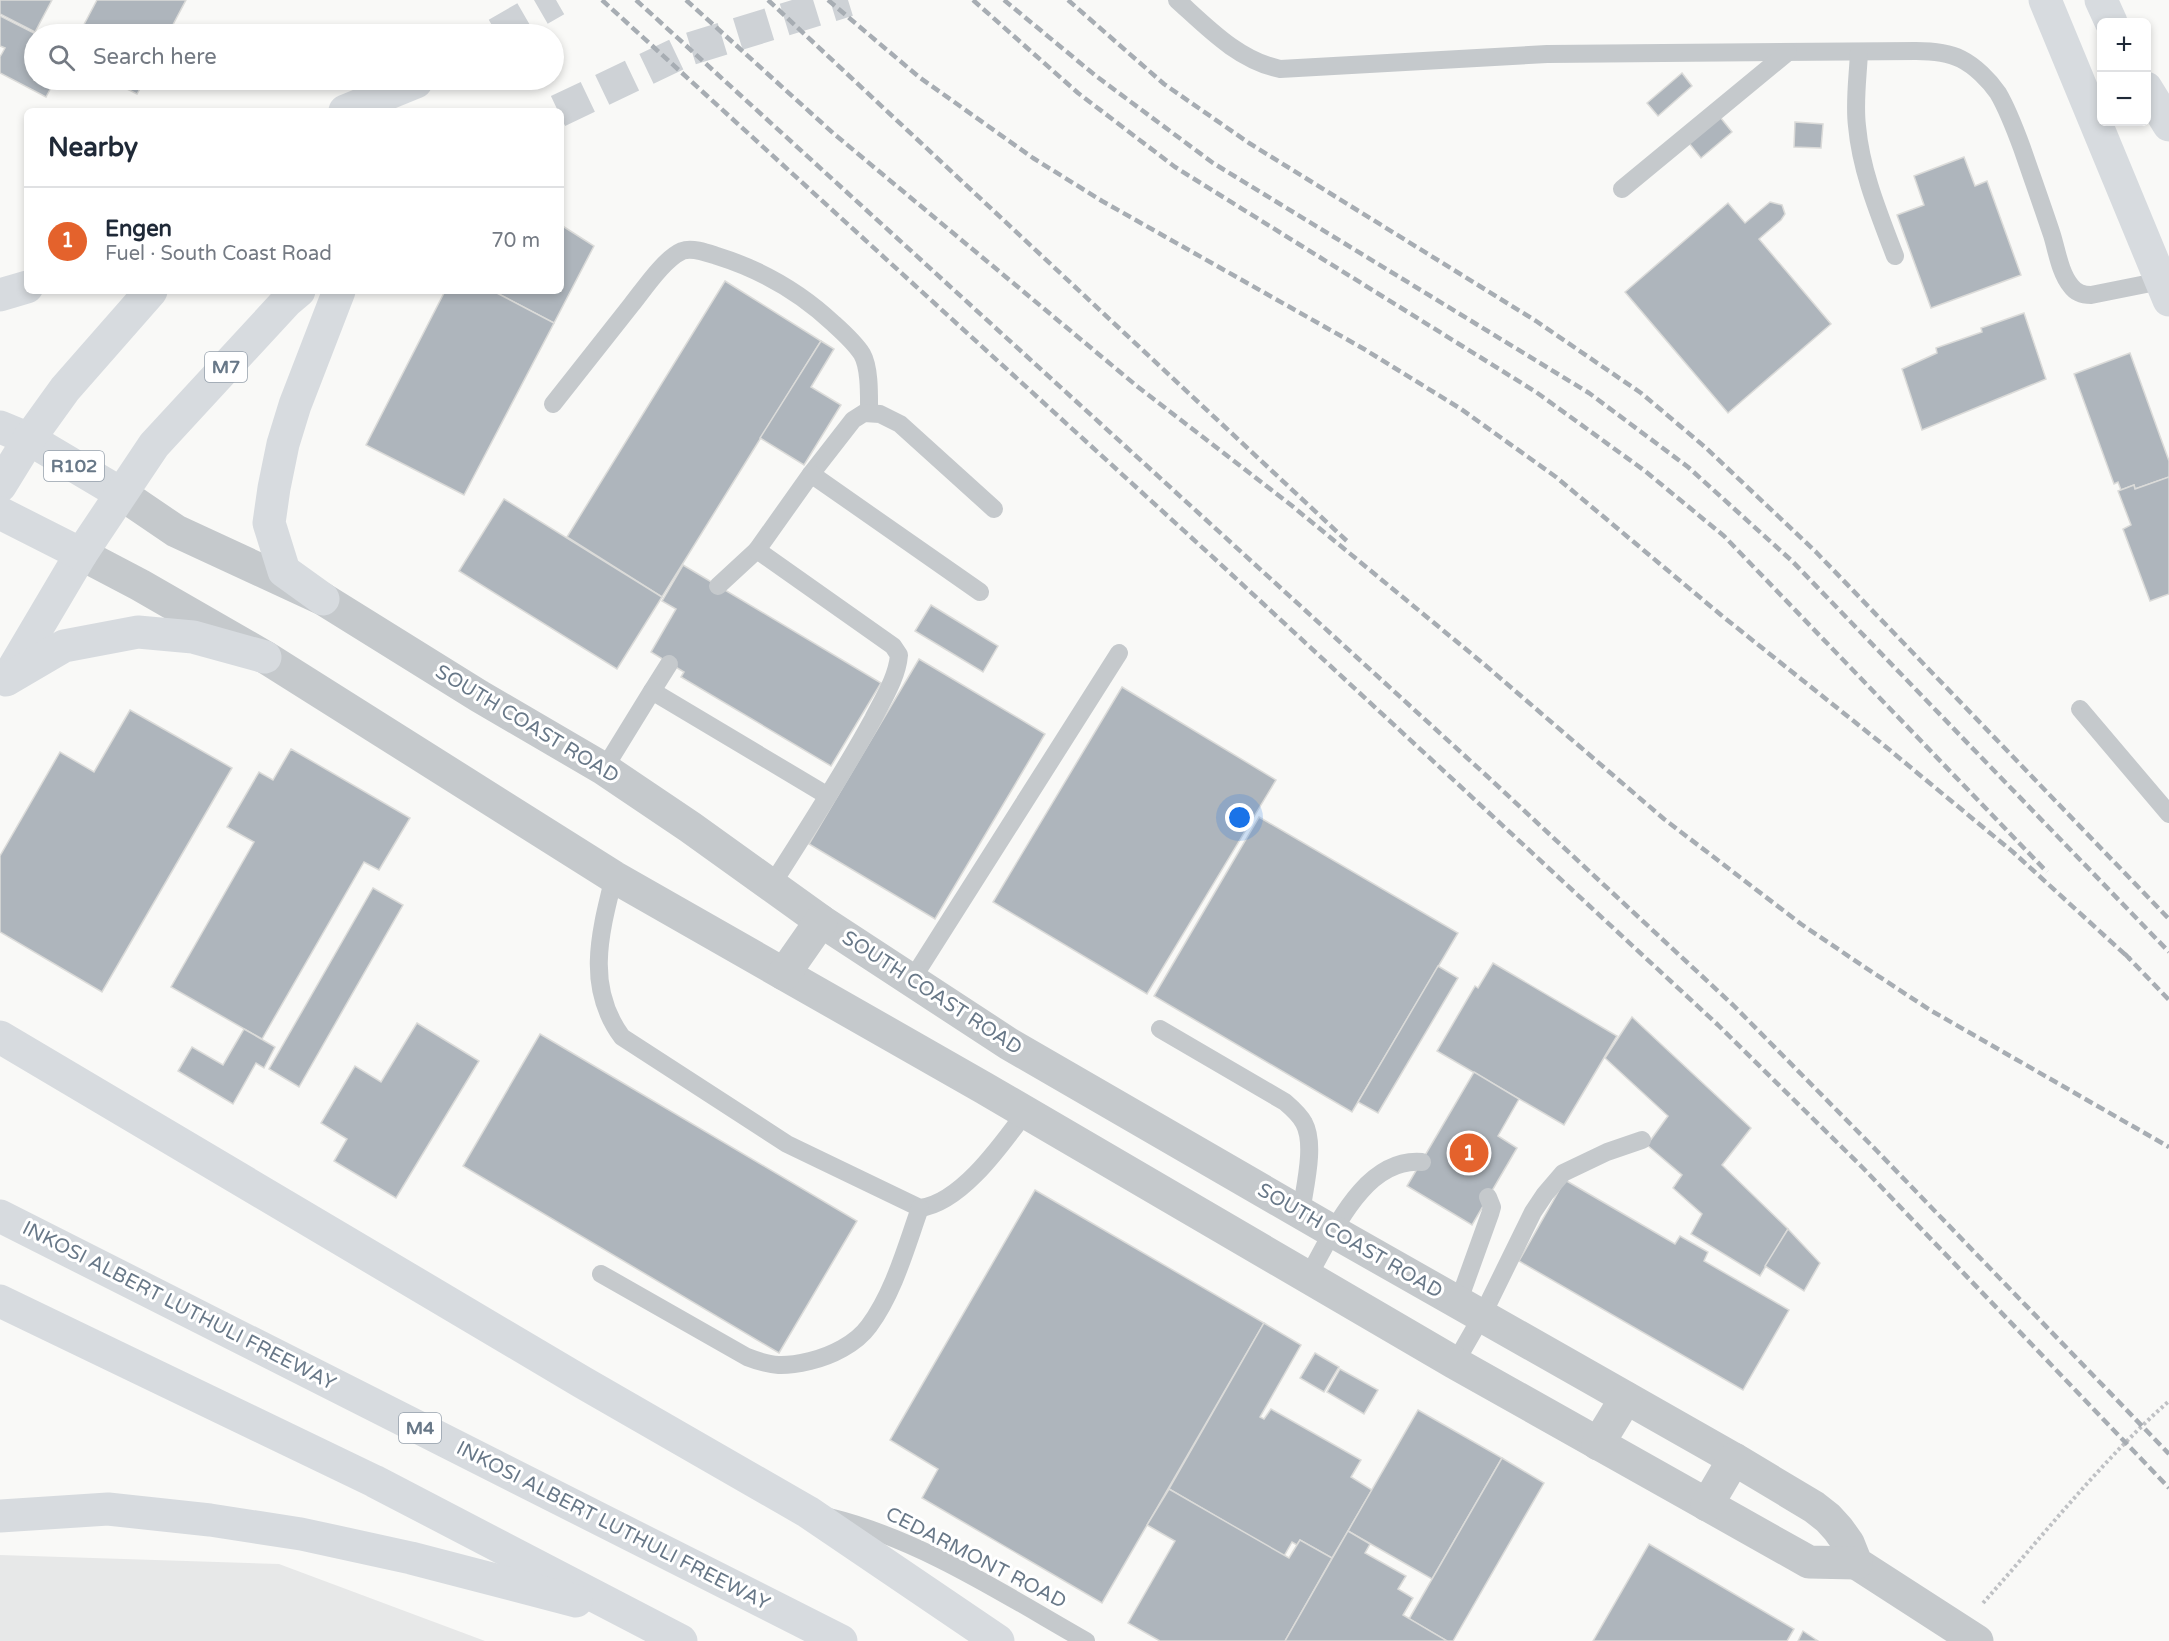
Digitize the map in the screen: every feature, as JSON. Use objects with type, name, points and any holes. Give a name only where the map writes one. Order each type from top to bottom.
[{"type":"main road","points":[[2045,0],[2165,290]]},
{"type":"main road","points":[[2101,0],[2109,18]]},
{"type":"main road","points":[[352,108],[396,90]]},
{"type":"main road","points":[[379,108],[405,90]]},
{"type":"main road","points":[[2151,96],[2169,124]]},
{"type":"main road","points":[[0,295],[24,288]]},
{"type":"main road","points":[[0,486],[14,433],[65,389],[148,294]]},
{"type":"main road","name":"M7","points":[[3,685],[81,554],[154,445],[295,294]]},
{"type":"main road","points":[[323,599],[284,571],[269,523],[274,488],[295,405],[338,294]]},
{"type":"main road","name":"SOUTH COAST ROAD","points":[[14,433],[120,493]]},
{"type":"main road","points":[[0,513],[81,554]]},
{"type":"main road","points":[[3,685],[64,646],[138,632],[193,637],[265,657]]},
{"type":"main road","points":[[0,1037],[582,1382],[808,1512],[998,1641]]},
{"type":"main road","name":"INKOSI ALBERT LUTHULI FREEWAY","points":[[0,1216],[841,1641]]},
{"type":"main road","points":[[0,1301],[374,1481],[681,1641]]},
{"type":"main road","points":[[0,1516],[108,1509],[210,1520],[300,1534],[411,1558],[636,1617]]},
{"type":"street","name":"SOUTH COAST ROAD","points":[[120,493],[176,531],[323,599],[479,696],[604,769],[690,826],[821,921],[1010,1044],[1814,1507],[1828,1518],[1848,1543],[1856,1563]]},
{"type":"street","points":[[81,554],[265,657],[614,877],[984,1088],[1455,1363],[1809,1562],[1856,1563],[1969,1635]]},
{"type":"street","points":[[784,974],[821,921]]},
{"type":"street","points":[[984,1088],[1010,1044]]},
{"type":"street","points":[[1598,1444],[1626,1398]]},
{"type":"street","points":[[1707,1505],[1734,1459]]},
{"type":"lane","points":[[1176,0],[1240,53],[1257,63],[1280,69],[1547,54],[1929,51],[1961,58],[1987,80],[1998,93],[2012,122],[2038,192],[2067,281],[2073,289],[2082,294],[2091,295],[2165,290]]},
{"type":"lane","points":[[1859,51],[1856,118],[1858,138],[1862,160],[1895,256]]},
{"type":"lane","points":[[1622,189],[1788,52]]},
{"type":"lane","points":[[553,404],[651,280],[677,254],[683,250],[690,250],[704,252],[756,270],[788,286],[821,311],[844,332],[863,356],[869,386],[869,413]]},
{"type":"lane","points":[[718,586],[757,550],[853,420],[864,413],[880,414],[900,424],[994,509]]},
{"type":"lane","points":[[811,474],[980,592]]},
{"type":"lane","points":[[757,550],[893,646],[899,656],[896,672],[888,691],[858,747],[771,886]]},
{"type":"lane","points":[[911,981],[1119,653]]},
{"type":"lane","points":[[604,769],[669,664]]},
{"type":"lane","points":[[652,691],[828,796]]},
{"type":"lane","points":[[2080,709],[2169,814]]},
{"type":"lane","points":[[614,877],[601,929],[598,961],[606,1013],[622,1037],[787,1144],[920,1208],[937,1204],[962,1186],[1000,1145],[1025,1113]]},
{"type":"lane","points":[[1160,1029],[1275,1095],[1299,1116],[1306,1129],[1309,1148],[1301,1213]]},
{"type":"lane","points":[[1470,1310],[1533,1212],[1563,1173],[1607,1152],[1642,1140]]},
{"type":"lane","points":[[1307,1278],[1354,1199],[1369,1182],[1383,1171],[1399,1163],[1422,1162]]},
{"type":"lane","points":[[1455,1363],[1470,1310],[1491,1214],[1492,1207],[1488,1197]]},
{"type":"lane","points":[[600,1274],[747,1357],[765,1364],[787,1366],[815,1360],[844,1348],[868,1328],[895,1275],[920,1208]]},
{"type":"lane","name":"CEDARMONT ROAD","points":[[808,1512],[863,1525],[897,1540],[971,1576],[1086,1641]]},
{"type":"path","points":[[1969,1635],[2110,1459],[2141,1425],[2169,1401]]},
{"type":"shaded area","points":[[0,1555],[279,1564],[485,1641],[0,1641]]},
{"type":"building","points":[[0,0],[52,0],[39,24],[24,24],[24,26],[0,14]]},
{"type":"building","points":[[97,0],[186,0],[173,24],[84,24]]},
{"type":"building","points":[[0,16],[24,28],[24,86],[0,73],[0,57],[5,48],[0,46]]},
{"type":"building","points":[[1682,73],[1692,86],[1658,116],[1647,103]]},
{"type":"building","points":[[33,90],[50,90],[46,97]]},
{"type":"building","points":[[1720,117],[1732,132],[1701,158],[1689,143]]},
{"type":"building","points":[[1795,122],[1823,124],[1821,148],[1794,147]]},
{"type":"building","points":[[1964,157],[1975,186],[1987,181],[2021,275],[1931,308],[1897,215],[1924,205],[1914,176]]},
{"type":"building","points":[[1770,202],[1782,205],[1785,214],[1759,239],[1831,324],[1728,413],[1625,292],[1728,203],[1745,223]]},
{"type":"building","points":[[564,227],[594,246],[554,323],[499,294],[564,294]]},
{"type":"building","points":[[725,281],[821,341],[662,597],[567,537]]},
{"type":"building","points":[[443,294],[499,294],[554,323],[464,495],[366,445]]},
{"type":"building","points":[[2024,313],[2046,379],[1922,430],[1902,369],[1937,353],[1936,348],[1982,332],[1981,328]]},
{"type":"building","points":[[821,341],[834,349],[811,387],[841,405],[804,465],[760,438]]},
{"type":"building","points":[[2130,353],[2169,461],[2169,477],[2135,489],[2134,485],[2121,490],[2118,482],[2114,484],[2074,374]]},
{"type":"building","points":[[2169,477],[2169,594],[2150,601],[2123,529],[2131,525],[2118,491],[2134,485],[2135,489]]},
{"type":"building","points":[[504,499],[662,597],[617,669],[459,571]]},
{"type":"building","points":[[683,565],[881,683],[831,766],[681,677],[684,672],[651,652],[676,609],[662,601]]},
{"type":"building","points":[[931,605],[998,646],[983,672],[915,631]]},
{"type":"building","points":[[919,659],[1045,734],[935,919],[809,844]]},
{"type":"building","points":[[1122,687],[1276,780],[1147,994],[993,902]]},
{"type":"building","points":[[130,710],[232,768],[102,992],[0,932],[0,856],[60,752],[94,772]]},
{"type":"building","points":[[291,749],[410,818],[379,870],[364,862],[262,1039],[171,987],[254,842],[227,827],[259,772],[273,780]]},
{"type":"building","points":[[1259,817],[1458,933],[1352,1112],[1154,996]]},
{"type":"building","points":[[373,888],[403,905],[299,1087],[269,1069]]},
{"type":"building","points":[[1493,963],[1617,1036],[1564,1125],[1437,1051],[1475,986],[1478,988]]},
{"type":"building","points":[[1438,966],[1458,978],[1378,1113],[1358,1102]]},
{"type":"building","points":[[1632,1017],[1751,1128],[1722,1165],[1788,1229],[1760,1276],[1691,1234],[1702,1214],[1673,1188],[1682,1175],[1647,1145],[1668,1116],[1605,1058]]},
{"type":"building","points":[[417,1023],[479,1061],[396,1198],[334,1161],[347,1139],[321,1123],[355,1066],[381,1082]]},
{"type":"building","points":[[244,1029],[275,1047],[264,1068],[256,1063],[233,1104],[178,1071],[192,1047],[223,1065]]},
{"type":"building","points":[[540,1034],[857,1221],[779,1353],[463,1166]]},
{"type":"building","points":[[1474,1072],[1519,1099],[1498,1136],[1517,1148],[1472,1225],[1407,1186]]},
{"type":"building","points":[[1565,1180],[1675,1244],[1680,1236],[1708,1252],[1704,1261],[1789,1310],[1743,1390],[1519,1261]]},
{"type":"building","points":[[1035,1190],[1264,1323],[1102,1603],[922,1498],[938,1469],[890,1440]]},
{"type":"building","points":[[1788,1229],[1820,1263],[1804,1291],[1765,1266]]},
{"type":"building","points":[[1264,1323],[1301,1345],[1260,1417],[1264,1419],[1271,1409],[1361,1460],[1351,1477],[1372,1490],[1332,1558],[1300,1540],[1297,1545],[1292,1542],[1284,1556],[1169,1489]]},
{"type":"building","points":[[1315,1353],[1339,1367],[1324,1392],[1300,1378]]},
{"type":"building","points":[[1340,1369],[1378,1390],[1364,1414],[1327,1392]]},
{"type":"building","points":[[1418,1410],[1502,1458],[1432,1579],[1348,1531]]},
{"type":"building","points":[[1502,1458],[1544,1483],[1453,1641],[1447,1641],[1409,1619]]},
{"type":"building","points":[[1169,1489],[1289,1558],[1300,1540],[1332,1558],[1285,1641],[1160,1641],[1128,1623],[1175,1541],[1147,1525]]},
{"type":"building","points":[[1348,1531],[1370,1544],[1365,1553],[1406,1576],[1398,1589],[1413,1598],[1403,1615],[1447,1641],[1285,1641]]},
{"type":"building","points":[[1649,1544],[1794,1629],[1787,1641],[1593,1641]]},
{"type":"building","points":[[1803,1631],[1818,1641],[1798,1641]]},
{"type":"tunnel","points":[[514,24],[556,0]]},
{"type":"tunnel","points":[[564,108],[686,50],[848,0]]},
{"type":"railway","points":[[602,0],[1216,560],[1718,1025],[1863,1168],[2169,1488]]},
{"type":"railway","points":[[636,0],[1488,777],[1733,1005],[2169,1454]]},
{"type":"railway","points":[[686,0],[833,133],[1138,387],[1291,505],[1485,665],[1664,819],[1801,924],[1930,1010],[2169,1147]]},
{"type":"railway","points":[[768,0],[1348,542]]},
{"type":"railway","points":[[828,0],[919,77],[1033,158],[1102,201],[1364,349],[1461,409],[1556,477],[1721,615],[2013,852],[2130,959]]},
{"type":"railway","points":[[973,0],[1078,93],[1175,167],[1536,392],[1645,471],[1724,536],[2047,872]]},
{"type":"railway","points":[[1004,0],[1096,76],[1213,163],[1589,393],[1688,467],[1792,561],[2169,952]]},
{"type":"railway","points":[[1068,0],[1164,84],[1249,143],[1536,321],[1641,393],[1705,447],[1816,552],[2169,919]]},
{"type":"railway","points":[[2125,954],[2169,1000]]},
{"type":"place","name":"Engen","points":[[1469,1153]]}]
